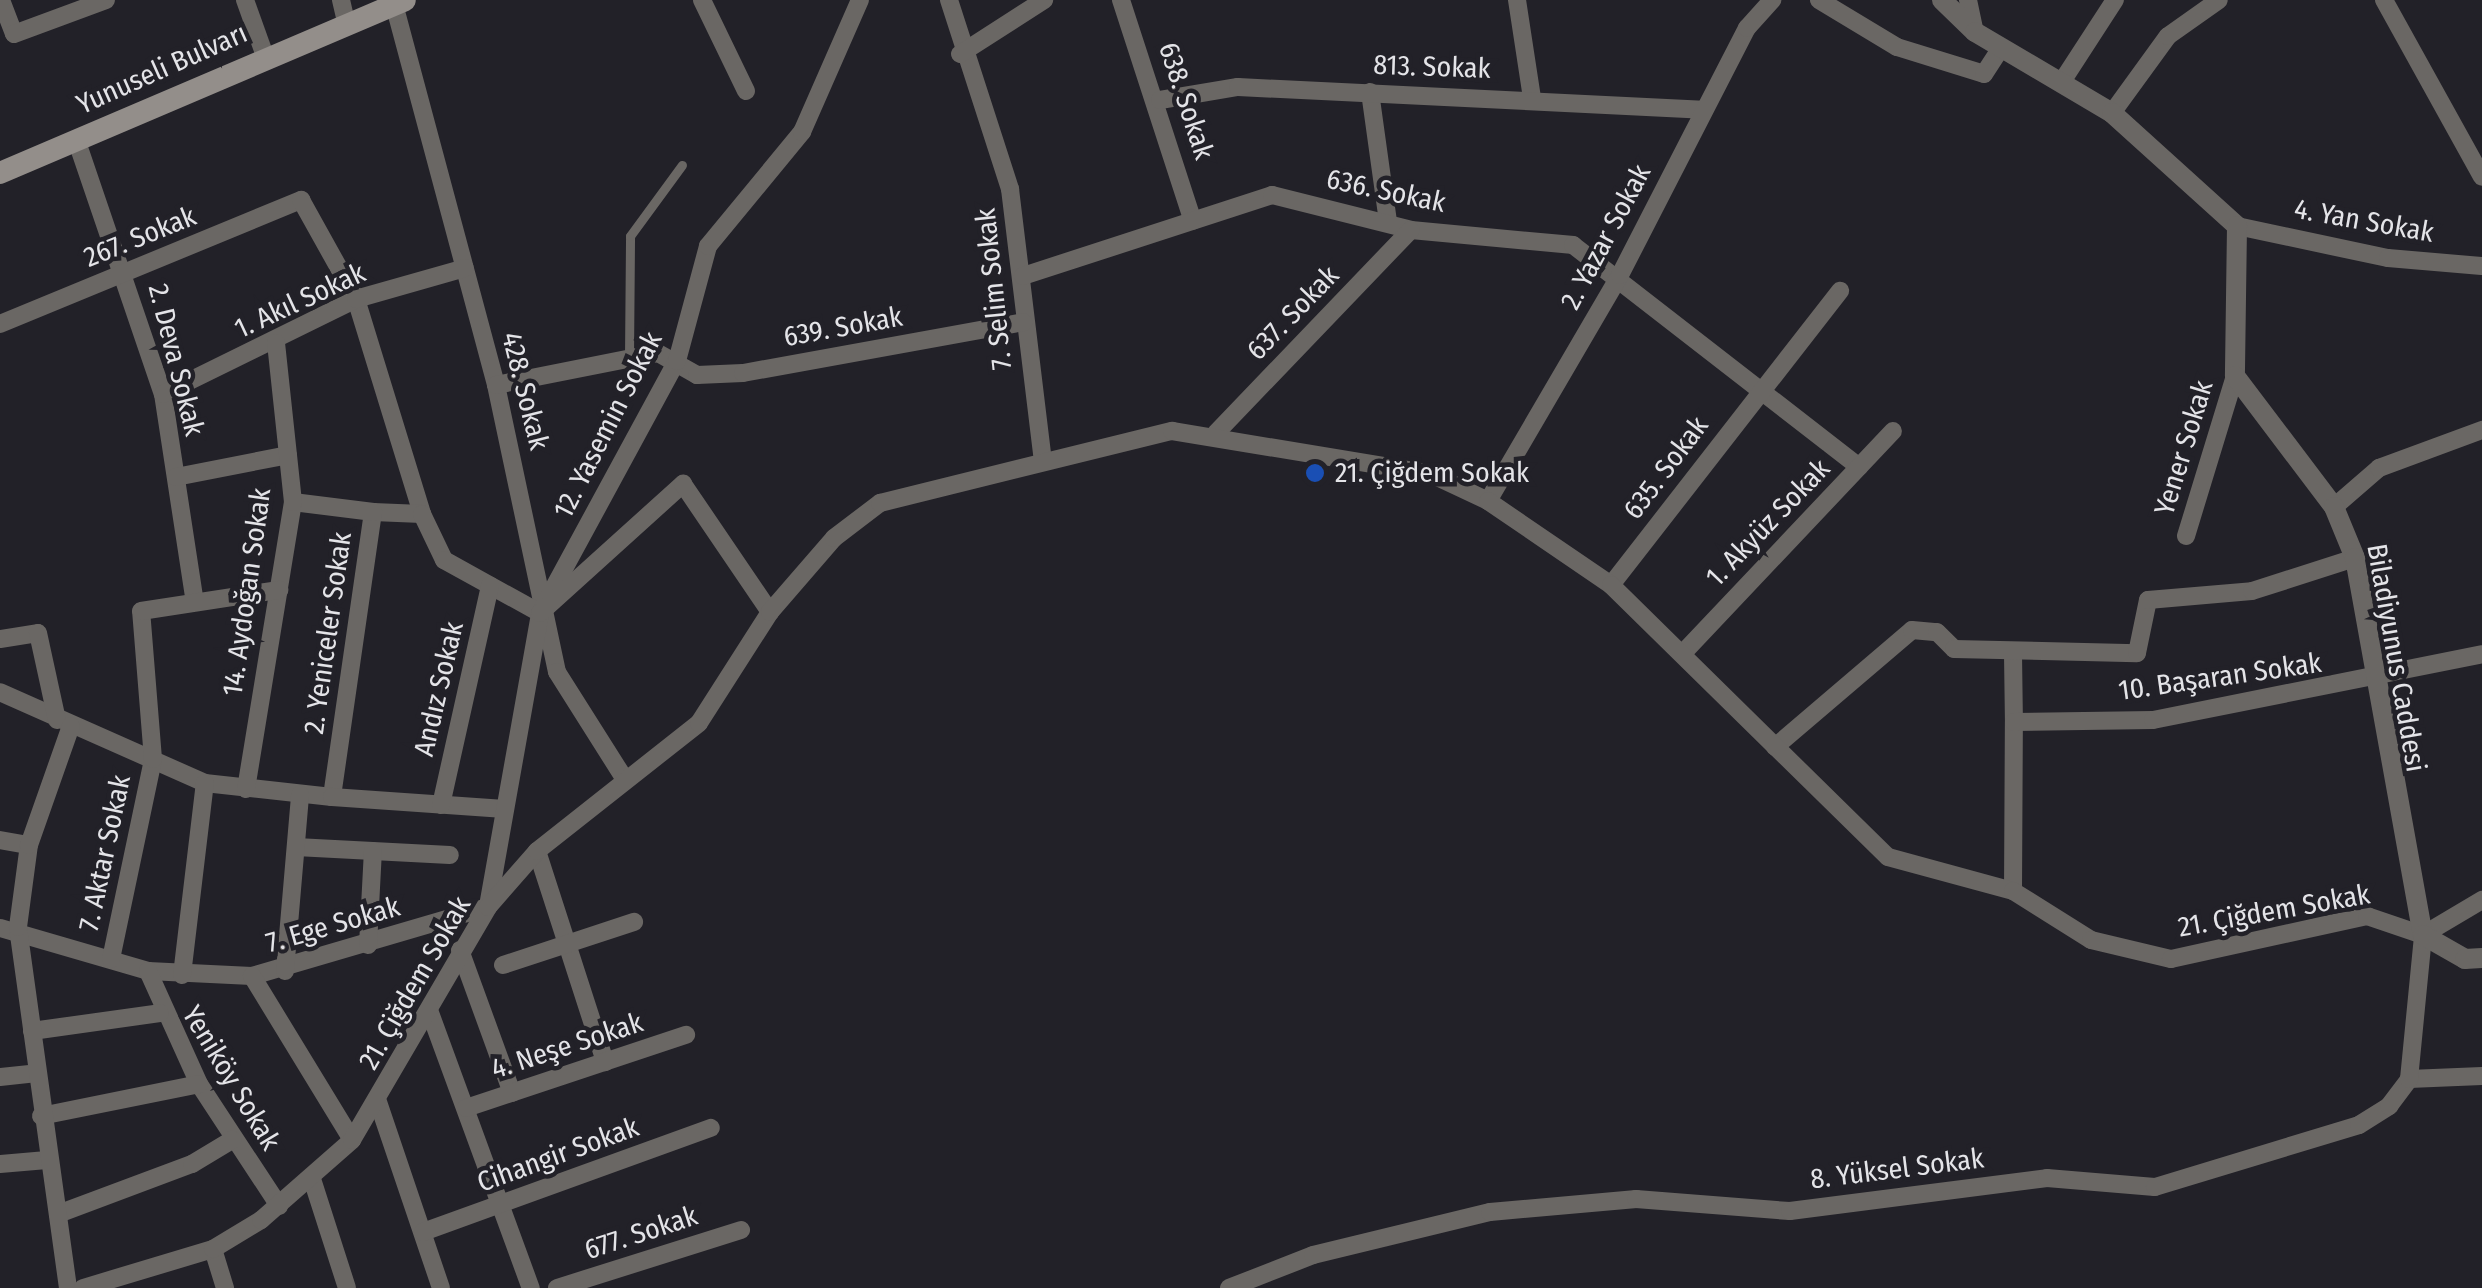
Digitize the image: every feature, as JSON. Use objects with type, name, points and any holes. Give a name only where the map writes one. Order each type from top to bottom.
[{"type":"main road","name":"Yunuseli Bulvarı","points":[[0,172],[399,2]]},
{"type":"street","points":[[1,0],[7,37],[106,0]]},
{"type":"street","points":[[245,0],[265,56]]},
{"type":"street","points":[[341,0],[348,26]]},
{"type":"street","points":[[702,0],[746,91]]},
{"type":"street","name":"12. Yasemin Sokak","points":[[540,613],[678,360],[708,246],[802,132],[860,0]]},
{"type":"street","name":"7. Selim Sokak","points":[[949,0],[960,54],[1010,190],[1023,276],[1023,322],[1043,461]]},
{"type":"street","points":[[960,54],[1044,0]]},
{"type":"street","name":"638. Sokak","points":[[1122,0],[1160,100],[1193,221]]},
{"type":"street","points":[[1517,0],[1532,98]]},
{"type":"street","name":"2. Yazar Sokak","points":[[1488,501],[1620,275],[1702,110],[1772,0]]},
{"type":"street","points":[[1819,0],[1898,47],[1984,74],[2002,48]]},
{"type":"street","points":[[1942,0],[1975,32],[2112,113],[2238,226],[2235,376]]},
{"type":"street","points":[[1968,0],[1975,32]]},
{"type":"street","points":[[2061,82],[2115,0]]},
{"type":"street","points":[[2112,113],[2168,36],[2219,0]]},
{"type":"street","points":[[2384,0],[2479,172]]},
{"type":"street","name":"428. Sokak","points":[[399,2],[496,385],[540,613],[578,715],[624,778]]},
{"type":"street","name":"813. Sokak","points":[[1160,100],[1238,87],[1532,98],[1702,110]]},
{"type":"street","points":[[1370,92],[1388,221]]},
{"type":"street","name":"2. Deva Sokak","points":[[76,139],[125,273],[163,394],[195,602]]},
{"type":"street","name":"636. Sokak","points":[[1023,276],[1272,195],[1388,221],[1411,230],[1573,244],[1764,385]]},
{"type":"street","name":"267. Sokak","points":[[0,324],[301,200],[356,299]]},
{"type":"street","name":"4. Yan Sokak","points":[[2238,226],[2388,258],[2482,266]]},
{"type":"street","name":"637. Sokak","points":[[1216,433],[1411,230]]},
{"type":"street","name":"1. Akıl Sokak","points":[[163,394],[276,343],[356,299],[465,268]]},
{"type":"street","name":"635. Sokak","points":[[1611,584],[1840,291]]},
{"type":"street","points":[[356,299],[422,514],[444,560],[540,613]]},
{"type":"street","name":"639. Sokak","points":[[496,385],[629,356],[678,360],[697,376],[743,373],[1023,322]]},
{"type":"street","name":"14. Aydoğan Sokak","points":[[246,788],[293,502],[276,343]]},
{"type":"street","name":"Biladiyunus Caddesi","points":[[2235,376],[2334,507],[2355,558],[2374,681],[2423,935]]},
{"type":"street","name":"Yener Sokak","points":[[2186,536],[2235,376]]},
{"type":"street","points":[[1764,385],[1859,467]]},
{"type":"street","points":[[2334,507],[2379,468],[2482,430]]},
{"type":"street","name":"21. Çiğdem Sokak","points":[[84,1288],[132,1282],[213,1249],[279,1206],[352,1140],[378,1102],[460,950],[488,907],[538,851],[624,778],[699,723],[770,612],[834,538],[880,504],[1172,431],[1216,433],[1431,474],[1488,501],[1611,584],[1888,858],[2013,891],[2091,940],[2170,958],[2367,916],[2423,935]]},
{"type":"street","name":"1. Akyüz Sokak","points":[[1684,652],[1893,431]]},
{"type":"street","points":[[176,477],[288,455]]},
{"type":"street","points":[[488,907],[540,613],[683,484],[770,612]]},
{"type":"street","points":[[293,502],[373,512]]},
{"type":"street","name":"2. Yeniceler Sokak","points":[[332,797],[373,512],[422,514]]},
{"type":"street","points":[[1775,746],[1912,630],[1937,632],[1954,650],[2014,654],[2137,652],[2148,600],[2252,591],[2355,558]]},
{"type":"street","name":"Andız Sokak","points":[[441,804],[490,585]]},
{"type":"street","points":[[195,602],[279,590]]},
{"type":"street","name":"7. Aktar Sokak","points":[[111,959],[152,760],[140,611],[195,602]]},
{"type":"street","points":[[0,638],[38,633],[64,723],[9,927],[32,1030],[47,1160],[68,1288]]},
{"type":"street","points":[[2013,891],[2014,654]]},
{"type":"street","name":"10. Başaran Sokak","points":[[2014,722],[2153,720],[2374,681],[2482,654]]},
{"type":"street","points":[[0,692],[206,783],[300,795],[505,809]]},
{"type":"street","points":[[182,975],[206,783]]},
{"type":"street","points":[[285,971],[300,795]]},
{"type":"street","points":[[0,840],[29,844]]},
{"type":"street","points":[[296,846],[450,855]]},
{"type":"street","points":[[368,945],[373,851]]},
{"type":"street","points":[[538,851],[605,1062]]},
{"type":"street","points":[[2423,935],[2482,900]]},
{"type":"street","name":"7. Ege Sokak","points":[[9,927],[148,971],[252,976],[285,971],[488,907]]},
{"type":"street","points":[[503,965],[634,922]]},
{"type":"street","points":[[2423,935],[2465,959],[2482,958]]},
{"type":"street","points":[[2423,935],[2409,1079],[2482,1076]]},
{"type":"street","points":[[460,950],[512,1093]]},
{"type":"street","name":"Yeniköy Sokak","points":[[148,971],[160,1013],[198,1084],[279,1206]]},
{"type":"street","points":[[252,976],[352,1140]]},
{"type":"street","points":[[429,1010],[531,1288]]},
{"type":"street","points":[[32,1030],[160,1013]]},
{"type":"street","name":"4. Neşe Sokak","points":[[466,1108],[686,1036]]},
{"type":"street","points":[[0,1077],[37,1073]]},
{"type":"street","name":"8. Yüksel Sokak","points":[[1230,1288],[1313,1254],[1490,1212],[1636,1198],[1790,1210],[2047,1178],[2156,1187],[2359,1126],[2409,1079]]},
{"type":"street","points":[[41,1116],[198,1084]]},
{"type":"street","points":[[378,1102],[441,1288]]},
{"type":"street","name":"Cihangir Sokak","points":[[422,1232],[711,1128]]},
{"type":"street","points":[[58,1214],[192,1164],[232,1140]]},
{"type":"street","points":[[0,1164],[47,1160]]},
{"type":"street","points":[[312,1179],[347,1288]]},
{"type":"street","name":"677. Sokak","points":[[557,1288],[741,1230]]},
{"type":"street","points":[[213,1249],[225,1288]]},
{"type":"lane","points":[[629,356],[626,252],[650,199],[682,166]]},
{"type":"place","name":"21. Çiğdem Sokak","points":[[1315,473]]}]
